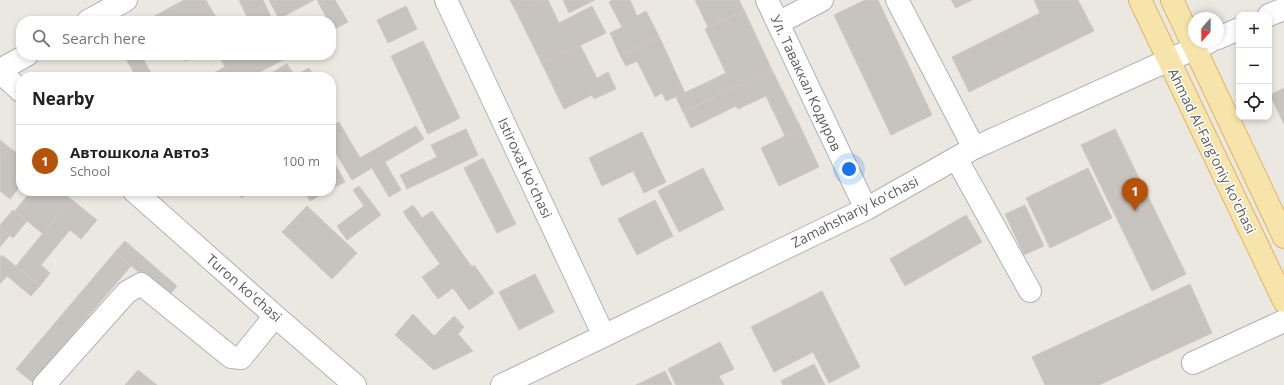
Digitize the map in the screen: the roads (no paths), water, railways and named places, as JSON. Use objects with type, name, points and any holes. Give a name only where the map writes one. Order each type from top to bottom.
[{"type":"main road","name":"Ahmad Al-Farg'oniy ko'chasi","points":[[1140,0],[1284,302]]},
{"type":"main road","name":"Ahmad Al-Farg'oniy ko'chasi","points":[[1172,0],[1188,24]]},
{"type":"main road","name":"Ahmad Al-Farg'oniy ko'chasi","points":[[1203,48],[1284,238]]},
{"type":"street","points":[[97,16],[126,0]]},
{"type":"street","name":"Istiroxat koʻchasi","points":[[446,0],[604,336]]},
{"type":"street","name":"Ул. Таваккал Кодиров","points":[[767,0],[866,209]]},
{"type":"street","points":[[778,23],[822,0]]},
{"type":"street","points":[[897,0],[965,153],[1030,291]]},
{"type":"street","points":[[1272,14],[1284,9]]},
{"type":"street","points":[[1224,35],[1236,30]]},
{"type":"street","name":"Zamahshariy ko'chasi","points":[[502,385],[866,209],[965,153],[1195,48]]},
{"type":"street","points":[[16,86],[0,71],[19,60]]},
{"type":"street","name":"Turon ko'chasi","points":[[140,196],[355,385]]},
{"type":"street","points":[[44,385],[127,292],[141,284],[231,357],[240,358],[275,316]]},
{"type":"street","points":[[1193,363],[1284,321]]},
{"type":"place","name":"Автошкола Авто3","points":[[1135,211]]}]
